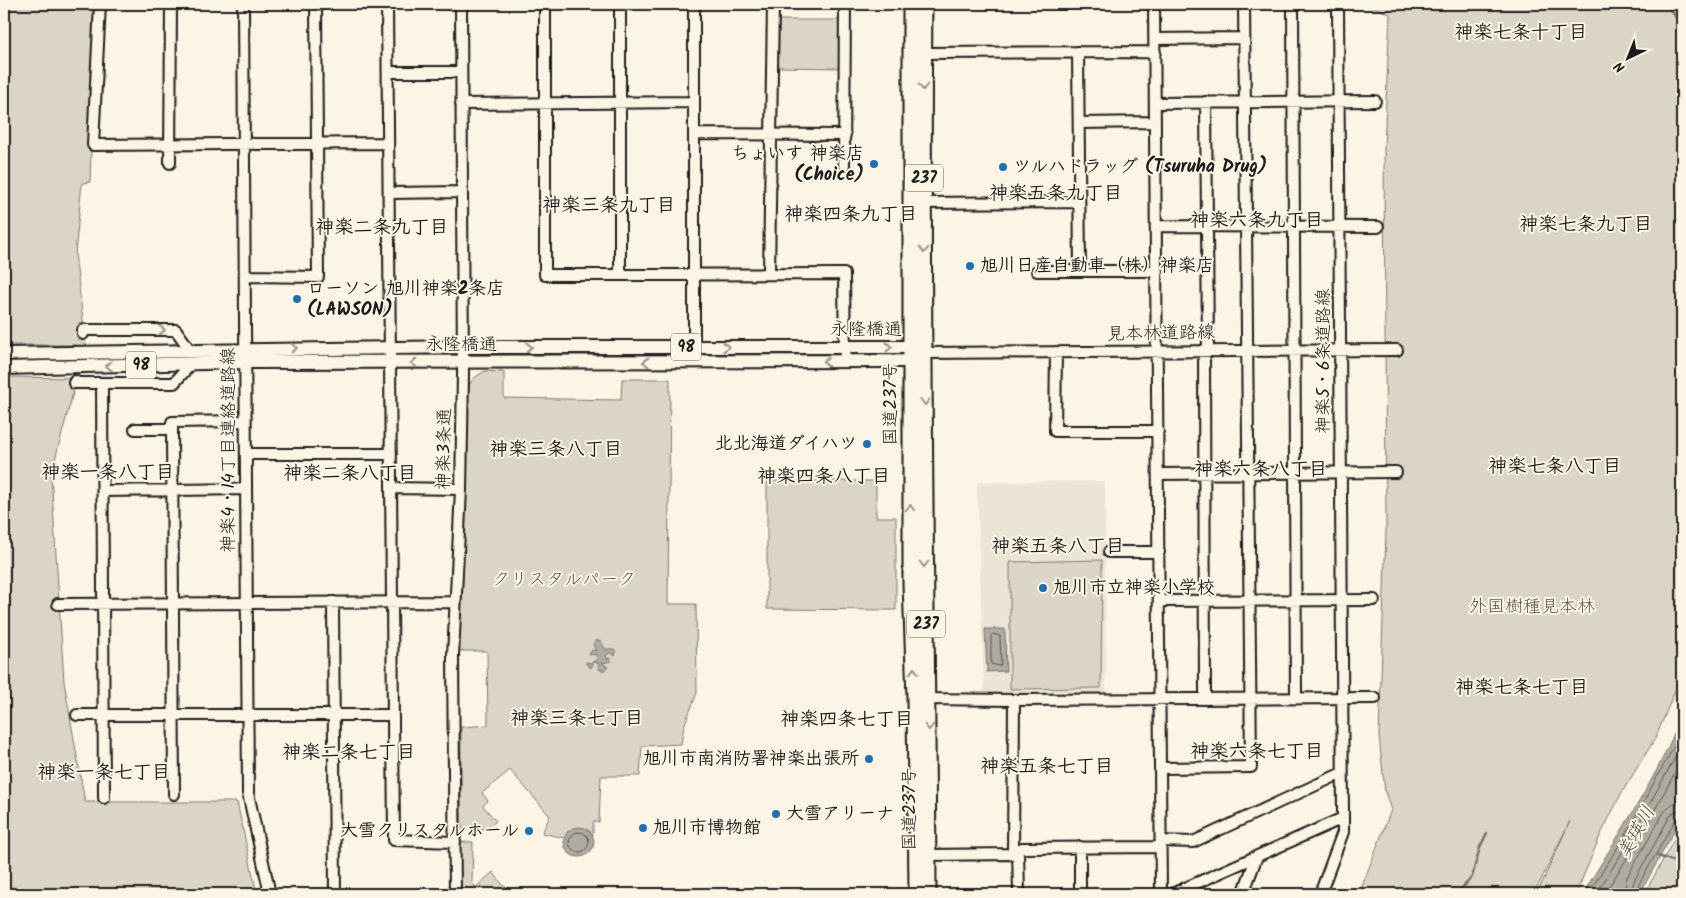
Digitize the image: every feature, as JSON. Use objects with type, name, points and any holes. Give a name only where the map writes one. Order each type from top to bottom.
[{"type":"highway","name":"国道237号","points":[[911,4],[917,53],[917,202],[910,354],[911,583],[922,699],[928,894]]},
{"type":"highway","name":"国道237号","points":[[917,53],[924,4]]},
{"type":"highway","name":"国道237号","points":[[917,202],[924,353],[924,583],[917,894]]},
{"type":"main road","name":"永隆橋通","points":[[4,354],[463,346],[845,347],[910,354]]},
{"type":"main road","name":"永隆橋通","points":[[4,368],[245,362],[845,362],[924,353]]},
{"type":"street","points":[[100,4],[93,145],[388,144]]},
{"type":"street","points":[[170,163],[171,4]]},
{"type":"street","name":"神楽4・14丁目連絡道路線","points":[[243,4],[248,793],[270,894]]},
{"type":"street","points":[[245,276],[318,276],[316,4]]},
{"type":"street","points":[[387,4],[394,840],[455,842]]},
{"type":"street","name":"神楽3条通","points":[[455,894],[453,665],[461,489],[463,363],[461,4]]},
{"type":"street","points":[[545,4],[545,275],[844,274],[845,362]]},
{"type":"street","points":[[620,4],[620,275]]},
{"type":"street","points":[[694,4],[694,362]]},
{"type":"street","points":[[769,274],[773,4]]},
{"type":"street","points":[[844,165],[845,4]]},
{"type":"street","points":[[1154,4],[1161,894]]},
{"type":"street","points":[[1160,768],[1251,767],[1244,4]]},
{"type":"street","points":[[1293,4],[1296,698]]},
{"type":"street","name":"神楽5・6条道路線","points":[[1320,894],[1343,832],[1344,600],[1341,472],[1338,4]]},
{"type":"street","points":[[1155,39],[1244,38]]},
{"type":"street","points":[[1078,52],[1080,271]]},
{"type":"street","points":[[917,53],[1155,52]]},
{"type":"street","points":[[388,72],[461,72]]},
{"type":"street","points":[[1155,103],[1375,101]]},
{"type":"street","points":[[461,104],[694,102]]},
{"type":"street","points":[[1204,699],[1204,473],[1208,226],[1206,102]]},
{"type":"street","points":[[1079,123],[1155,122]]},
{"type":"street","points":[[694,134],[844,135]]},
{"type":"street","points":[[390,193],[462,192]]},
{"type":"street","points":[[917,202],[1079,202]]},
{"type":"street","points":[[1156,226],[1378,226]]},
{"type":"street","points":[[1037,271],[1157,270]]},
{"type":"street","points":[[83,334],[83,330],[176,330],[190,350]]},
{"type":"street","name":"見本林道路線","points":[[924,353],[1397,350]]},
{"type":"street","points":[[1056,352],[1056,431],[1158,431]]},
{"type":"street","points":[[75,381],[74,383],[174,383],[191,364]]},
{"type":"street","points":[[102,383],[104,798]]},
{"type":"street","points":[[174,794],[172,715],[172,422],[245,421]]},
{"type":"street","points":[[135,429],[172,429]]},
{"type":"street","points":[[246,454],[391,454]]},
{"type":"street","points":[[1158,474],[1396,472]]},
{"type":"street","points":[[392,488],[461,489]]},
{"type":"street","points":[[104,491],[246,489]]},
{"type":"street","points":[[1109,552],[1159,552]]},
{"type":"street","points":[[1159,601],[1374,600]]},
{"type":"street","points":[[333,602],[335,894]]},
{"type":"street","points":[[58,604],[455,602]]},
{"type":"street","points":[[922,699],[1160,700],[1375,698]]},
{"type":"street","points":[[1014,700],[1016,852],[1019,894]]},
{"type":"street","points":[[77,715],[248,716],[393,714]]},
{"type":"street","points":[[928,855],[1016,852],[1022,848],[1193,842],[1342,773]]},
{"type":"street","points":[[1172,894],[1343,818]]},
{"type":"street","points":[[1080,847],[1080,894]]},
{"type":"street","points":[[1243,894],[1257,856]]},
{"type":"shaded area","name":"旭川市立神楽小学校","points":[[1105,481],[1106,693],[984,693],[977,482]]},
{"type":"green space","points":[[4,4],[96,4],[90,182],[82,183],[75,254],[86,345],[4,345]]},
{"type":"green space","name":"外国樹種見本林","points":[[1366,4],[1682,4],[1682,673],[1656,737],[1621,794],[1600,836],[1576,894],[1537,894],[1570,821],[1534,894],[1359,894],[1391,810],[1385,792],[1379,736],[1386,530],[1384,146],[1390,14]]},
{"type":"green space","points":[[779,20],[841,20],[841,68],[778,67]]},
{"type":"green space","name":"クリスタルパーク","points":[[485,371],[504,372],[504,398],[621,400],[622,379],[670,379],[668,604],[696,604],[697,693],[684,726],[681,744],[642,746],[640,776],[601,776],[599,822],[593,822],[593,835],[585,828],[568,831],[565,838],[542,833],[550,816],[510,770],[482,793],[488,801],[483,806],[496,821],[486,829],[461,828],[461,727],[488,725],[487,651],[459,651],[460,581],[469,385],[474,378]]},
{"type":"green space","points":[[4,377],[77,378],[51,474],[64,682],[85,802],[237,802],[257,894],[4,894]]},
{"type":"green space","points":[[767,481],[876,481],[876,517],[896,517],[896,610],[767,609]]},
{"type":"green space","points":[[1102,560],[1101,688],[1010,689],[1010,562]]},
{"type":"green space","points":[[1682,825],[1682,894],[1647,894],[1647,889]]},
{"type":"green space","points":[[460,842],[473,842],[472,883],[476,887],[493,872],[510,894],[460,894]]},
{"type":"water","points":[[985,629],[1005,629],[1006,671],[987,672]]},
{"type":"water","points":[[597,640],[601,641],[605,649],[614,649],[616,652],[615,656],[610,653],[606,655],[607,659],[610,658],[612,661],[602,663],[608,667],[603,671],[599,669],[598,663],[594,662],[591,668],[586,664],[586,662],[591,663],[596,660],[597,655],[589,654],[592,650],[596,651],[593,644]]},
{"type":"water","name":"美瑛川","points":[[1682,713],[1682,817],[1644,886],[1642,894],[1583,894],[1650,783],[1673,737]]},
{"type":"water","points":[[579,827],[585,828],[593,836],[593,848],[585,856],[579,857],[573,856],[565,848],[564,842],[565,836],[573,828]]},
{"type":"waterway","points":[[1666,4],[1682,25]]},
{"type":"waterway","points":[[1457,894],[1472,877],[1480,847],[1487,833]]},
{"type":"waterway","points":[[1658,856],[1682,864]]},
{"type":"tunnel","points":[[75,381],[83,334]]},
{"type":"place","name":"ちょいす 神楽店 (Choice)","points":[[874,164]]},
{"type":"place","name":"ツルハドラッグ (Tsuruha Drug)","points":[[1003,167]]},
{"type":"place","name":"旭川日産自動車（株）神楽店","points":[[970,266]]},
{"type":"place","name":"ローソン 旭川神楽2条店 (LAWSON)","points":[[297,299]]},
{"type":"place","name":"北北海道ダイハツ","points":[[867,444]]},
{"type":"place","name":"旭川市立神楽小学校","points":[[1043,588]]},
{"type":"place","name":"旭川市南消防署神楽出張所","points":[[869,759]]},
{"type":"place","name":"大雪アリーナ","points":[[776,814]]},
{"type":"place","name":"旭川市博物館","points":[[643,828]]},
{"type":"place","name":"大雪クリスタルホール","points":[[529,831]]},
{"type":"district","name":"神楽七条十丁目","points":[[1521,33]]},
{"type":"district","name":"神楽五条九丁目","points":[[1056,194]]},
{"type":"district","name":"神楽三条九丁目","points":[[609,206]]},
{"type":"district","name":"神楽四条九丁目","points":[[851,215]]},
{"type":"district","name":"神楽六条九丁目","points":[[1257,221]]},
{"type":"district","name":"神楽七条九丁目","points":[[1586,225]]},
{"type":"district","name":"神楽二条九丁目","points":[[382,228]]},
{"type":"district","name":"神楽三条八丁目","points":[[556,450]]},
{"type":"district","name":"神楽七条八丁目","points":[[1555,467]]},
{"type":"district","name":"神楽六条八丁目","points":[[1261,470]]},
{"type":"district","name":"神楽一条八丁目","points":[[108,473]]},
{"type":"district","name":"神楽二条八丁目","points":[[350,474]]},
{"type":"district","name":"神楽四条八丁目","points":[[824,477]]},
{"type":"district","name":"神楽五条八丁目","points":[[1058,547]]},
{"type":"district","name":"神楽七条七丁目","points":[[1522,688]]},
{"type":"district","name":"神楽三条七丁目","points":[[577,719]]},
{"type":"district","name":"神楽四条七丁目","points":[[847,720]]},
{"type":"district","name":"神楽六条七丁目","points":[[1257,752]]},
{"type":"district","name":"神楽二条七丁目","points":[[349,753]]},
{"type":"district","name":"神楽五条七丁目","points":[[1047,767]]},
{"type":"district","name":"神楽一条七丁目","points":[[104,773]]}]
